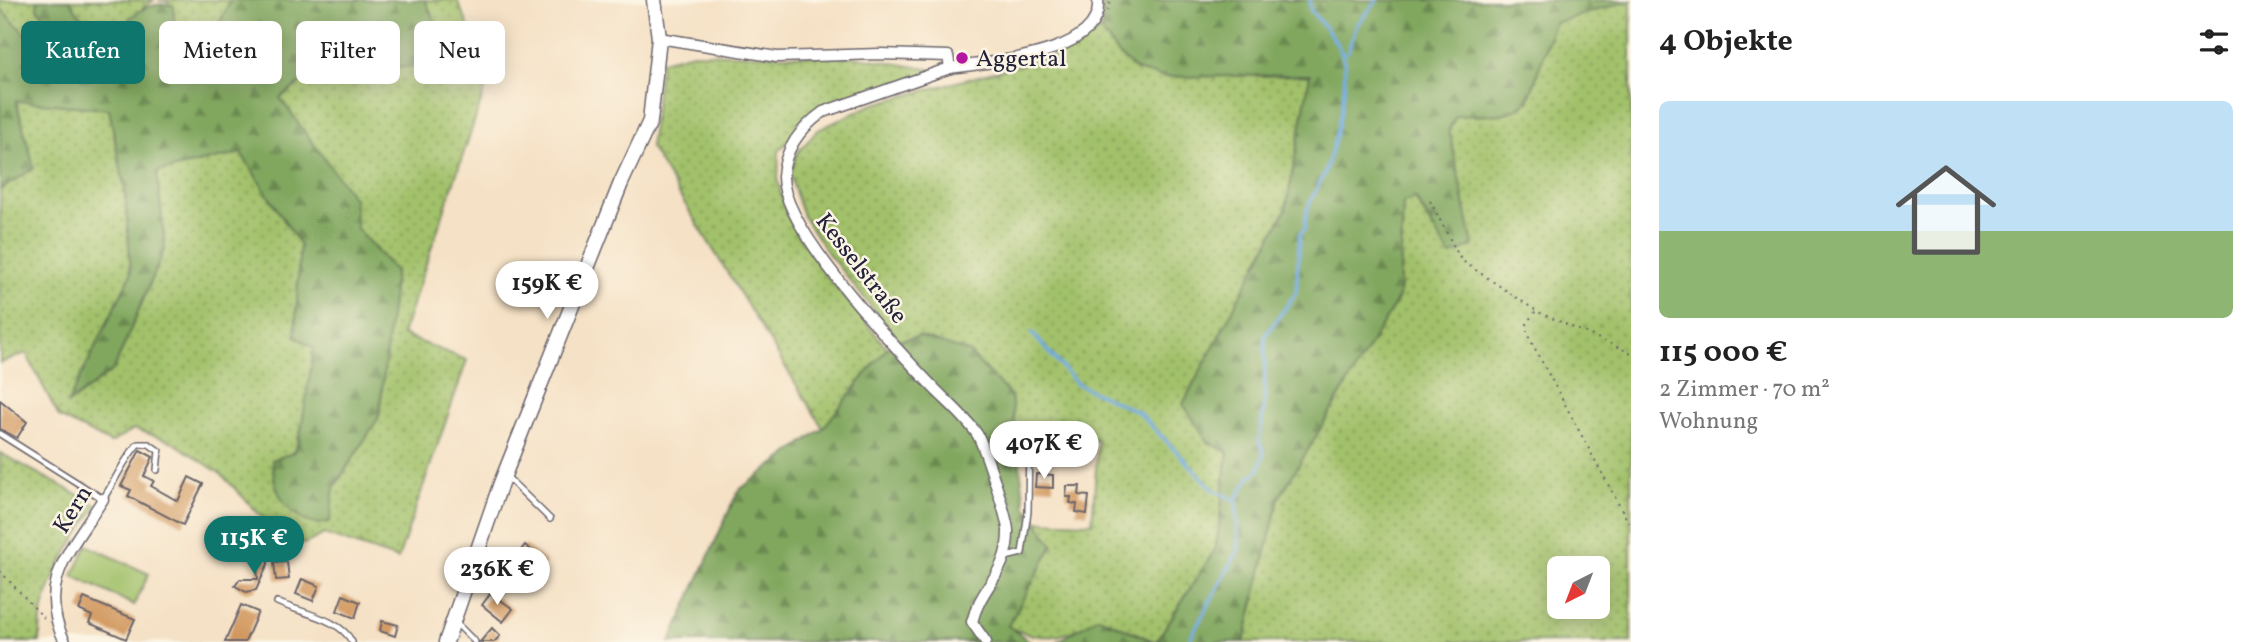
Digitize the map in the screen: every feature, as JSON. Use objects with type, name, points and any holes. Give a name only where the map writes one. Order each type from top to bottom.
[{"type":"street","points":[[446,642],[505,474],[621,183],[650,121],[659,38],[654,0]]},
{"type":"street","name":"Kesselstraße","points":[[1006,557],[1008,528],[978,435],[925,379],[825,261],[796,219],[783,178],[793,143],[805,124],[823,112],[950,68],[1051,50],[1085,34],[1092,26],[1099,7],[1098,0]]},
{"type":"street","points":[[659,38],[777,57],[948,57],[950,68]]},
{"type":"street","name":"Kern","points":[[65,642],[51,601],[56,575],[103,499]]},
{"type":"street","points":[[986,642],[972,622],[975,606],[1006,557]]},
{"type":"lane","points":[[0,434],[103,499]]},
{"type":"lane","points":[[1006,557],[1022,553],[1028,512],[1029,438]]},
{"type":"lane","name":"Kern","points":[[103,499],[125,466],[127,455],[138,443],[149,444],[159,451],[157,470]]},
{"type":"lane","points":[[505,474],[550,519]]},
{"type":"lane","points":[[277,602],[332,623],[347,633],[352,642]]},
{"type":"lane","points":[[453,620],[475,642]]},
{"type":"path","points":[[1430,201],[1461,261],[1536,311],[1631,353]]},
{"type":"path","points":[[1536,311],[1527,321],[1527,334],[1631,527]]},
{"type":"path","points":[[0,571],[45,620]]},
{"type":"green space","points":[[0,0],[38,0],[37,8],[48,21],[21,21],[21,29],[0,8]]},
{"type":"green space","points":[[38,0],[69,0],[84,21],[48,21],[37,8]]},
{"type":"green space","points":[[69,0],[154,0],[143,8],[134,21],[84,21]]},
{"type":"green space","points":[[158,0],[231,0],[221,21],[173,21],[167,1]]},
{"type":"green space","points":[[231,0],[425,0],[435,21],[414,21],[414,67],[400,66],[400,21],[296,21],[296,84],[299,84],[280,98],[354,199],[357,229],[395,271],[379,417],[334,487],[330,521],[314,523],[298,517],[281,497],[275,482],[272,460],[293,453],[299,443],[314,348],[295,336],[300,245],[241,153],[157,172],[165,248],[114,369],[67,405],[131,274],[125,190],[109,109],[16,101],[34,168],[0,190],[0,8],[21,29],[21,84],[145,84],[145,21],[128,21],[139,11],[167,4],[174,6],[174,21],[159,21],[159,84],[282,84],[282,21],[220,21]]},
{"type":"green space","points":[[425,0],[457,0],[466,21],[435,21]]},
{"type":"green space","points":[[1103,0],[1631,0],[1554,23],[1529,99],[1522,106],[1495,115],[1456,116],[1449,129],[1473,246],[1450,256],[1416,199],[1403,203],[1399,297],[1279,498],[1244,642],[1156,642],[1216,548],[1228,452],[1208,442],[1183,404],[1286,209],[1310,75],[1162,77],[1136,70],[1117,53],[1101,30]]},
{"type":"green space","points":[[1631,0],[1631,642],[1244,642],[1279,498],[1399,297],[1403,202],[1415,199],[1433,229],[1449,129],[1456,116],[1505,113],[1522,106],[1529,99],[1554,23]]},
{"type":"green space","points":[[1101,30],[1117,53],[1162,77],[1310,75],[1286,209],[1184,403],[1208,442],[1228,452],[1216,548],[1156,642],[1099,617],[1074,630],[1054,636],[1034,635],[1007,627],[1053,545],[1036,521],[1092,523],[1098,441],[1015,432],[1011,396],[919,336],[899,341],[829,255],[803,216],[790,175],[797,153],[818,130],[871,105],[1068,52]]},
{"type":"green space","points":[[693,53],[859,57],[934,70],[810,116],[779,151],[778,182],[786,213],[826,275],[887,348],[823,428],[650,147],[661,61]]},
{"type":"green space","points":[[400,67],[414,67],[414,84],[487,84],[402,335],[467,360],[398,559],[324,534],[305,544],[285,541],[221,474],[171,441],[134,429],[111,443],[59,417],[26,353],[0,363],[0,190],[34,168],[16,100],[109,109],[125,190],[131,274],[69,404],[165,248],[157,172],[241,153],[300,245],[295,336],[314,348],[296,446],[293,452],[272,460],[276,488],[334,488],[379,417],[395,271],[357,229],[354,199],[280,98],[299,84],[400,84]]},
{"type":"green space","points":[[919,336],[969,352],[1011,396],[1025,505],[1053,545],[1008,626],[1031,642],[670,642],[738,491],[823,428],[887,348],[899,341]]},
{"type":"green space","points":[[0,453],[97,505],[50,586],[44,604],[40,642],[0,642]]},
{"type":"green space","points":[[87,545],[149,574],[134,605],[73,576]]},
{"type":"green space","points":[[1099,617],[1154,642],[1057,642]]},
{"type":"building","points":[[0,400],[27,422],[17,438],[0,429]]},
{"type":"building","points":[[140,450],[153,457],[144,476],[154,481],[151,486],[178,501],[189,477],[203,484],[183,525],[128,496],[131,490],[121,486]]},
{"type":"building","points":[[1036,474],[1053,475],[1053,488],[1035,487]]},
{"type":"building","points":[[1067,486],[1080,486],[1079,495],[1089,496],[1087,514],[1076,512],[1077,504],[1070,503],[1071,497],[1066,497]]},
{"type":"building","points":[[525,545],[546,562],[535,576],[514,559]]},
{"type":"building","points":[[256,555],[267,555],[268,564],[256,590],[246,592],[235,586],[240,579],[258,579]]},
{"type":"building","points":[[287,562],[289,579],[276,580],[274,563]]},
{"type":"building","points":[[302,579],[319,586],[313,601],[296,594]]},
{"type":"building","points":[[491,593],[513,609],[503,622],[482,605]]},
{"type":"building","points":[[343,595],[360,602],[355,618],[337,611]]},
{"type":"building","points":[[84,598],[135,619],[126,639],[89,623],[92,616],[79,610]]},
{"type":"building","points":[[241,605],[258,612],[245,642],[225,642]]},
{"type":"building","points":[[382,621],[398,625],[395,636],[380,631]]},
{"type":"building","points":[[492,628],[500,636],[494,642],[480,642]]},
{"type":"waterway","points":[[1188,642],[1239,549],[1236,500],[1249,478],[1259,470],[1264,452],[1259,442],[1265,398],[1265,336],[1296,293],[1300,233],[1305,229],[1309,204],[1326,169],[1340,114],[1345,82],[1343,58],[1333,39],[1310,9],[1310,0]]},
{"type":"waterway","points":[[1343,55],[1348,51],[1357,25],[1377,0]]},
{"type":"waterway","points":[[1032,333],[1077,384],[1138,412],[1214,490],[1235,500]]},
{"type":"place","name":"Aggertal","points":[[962,58]]}]
